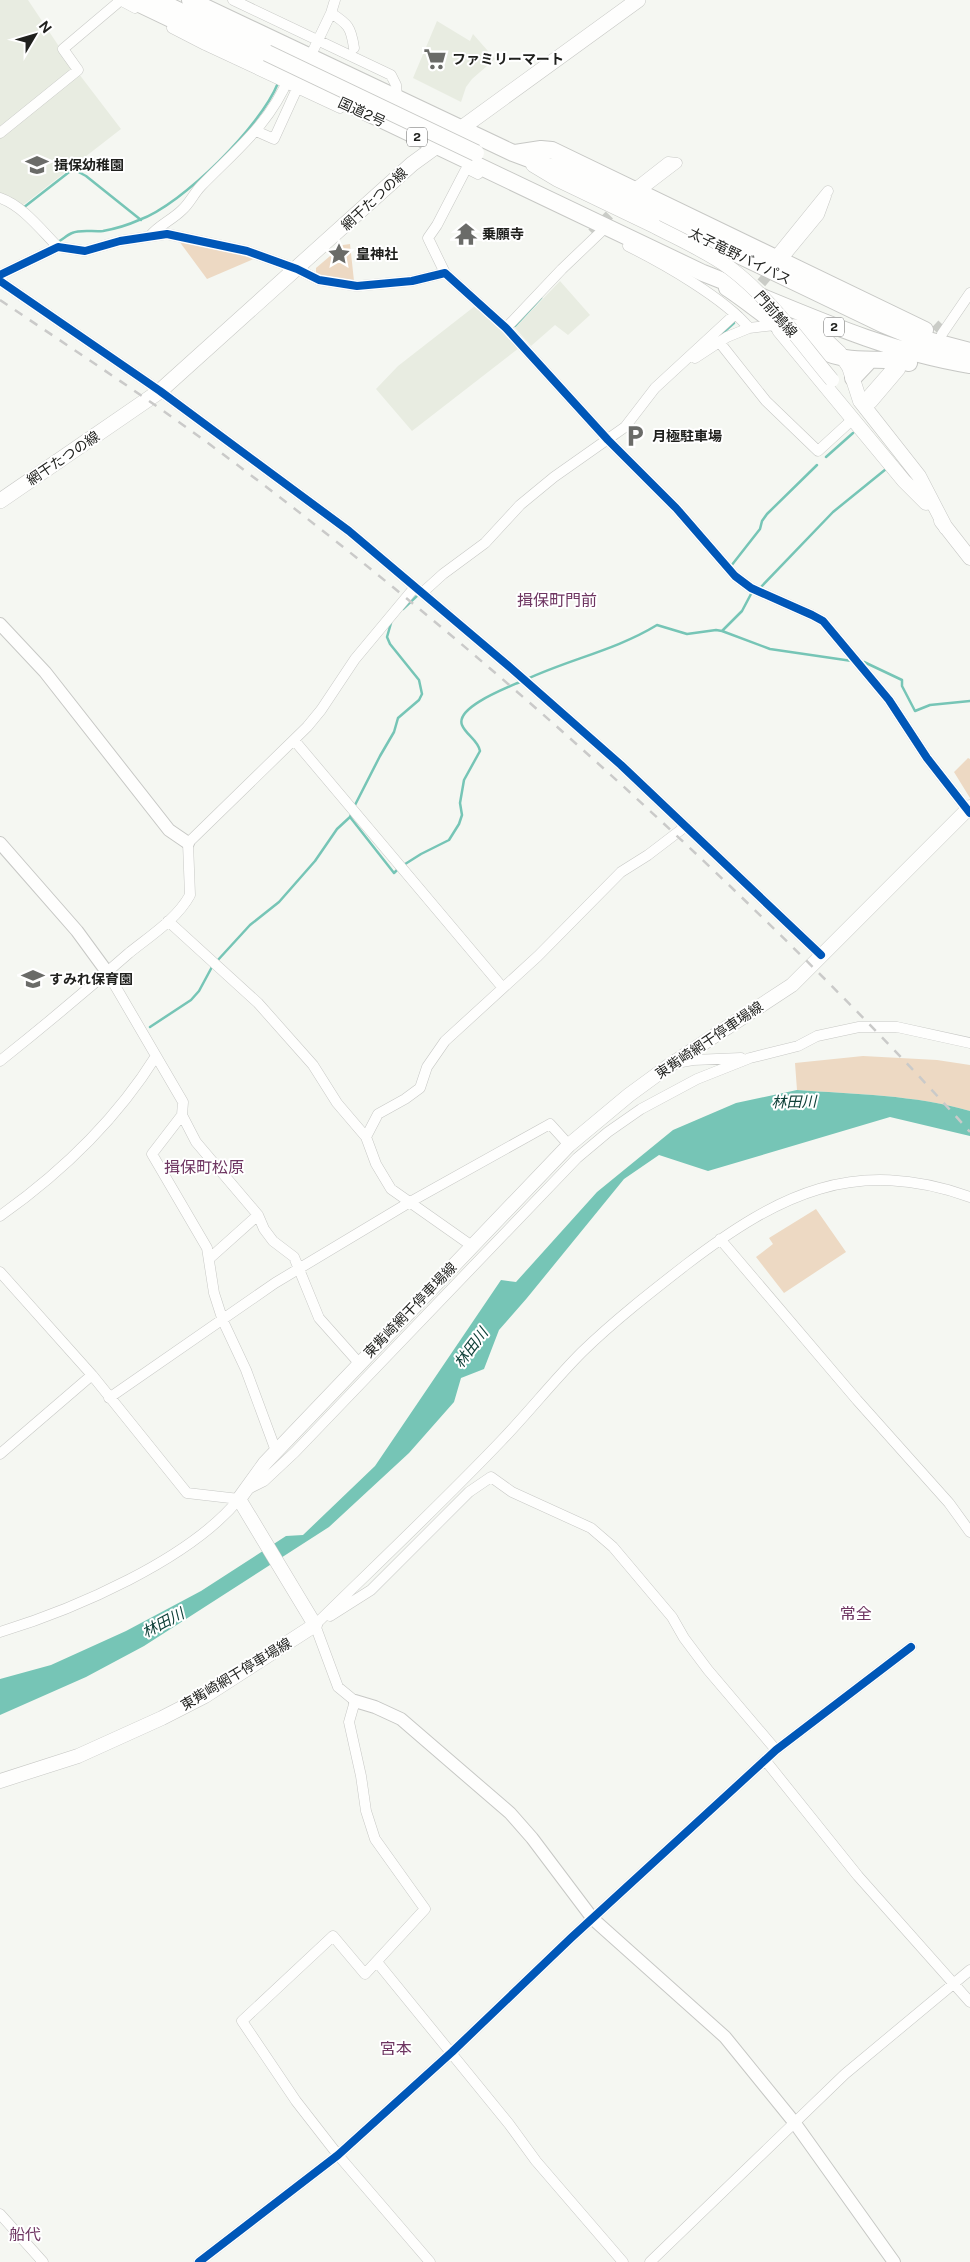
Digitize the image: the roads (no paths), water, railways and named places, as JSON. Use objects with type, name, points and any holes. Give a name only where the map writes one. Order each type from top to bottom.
[{"type":"highway","name":"国道2号","points":[[131,0],[288,80],[437,145],[600,231],[703,273]]},
{"type":"highway","name":"2","points":[[157,0],[476,153],[769,298]]},
{"type":"highway","name":"国道2号","points":[[190,0],[513,153]]},
{"type":"highway","name":"太子竜野バイパス","points":[[513,153],[572,175],[636,194],[775,260],[850,309],[909,335],[970,351]]},
{"type":"highway","points":[[775,260],[925,330]]},
{"type":"highway","name":"太子竜野バイパス","points":[[703,273],[890,348],[970,365]]},
{"type":"highway","points":[[703,273],[752,306],[775,325],[826,352],[844,358],[898,360],[970,376]]},
{"type":"highway","points":[[850,309],[925,330],[942,329],[970,340]]},
{"type":"highway","points":[[853,378],[870,360]]},
{"type":"main road","name":"網干たつの線","points":[[0,501],[160,391],[412,164],[459,128],[481,115],[638,0]]},
{"type":"main road","name":"門前鵤線","points":[[513,153],[558,180],[717,259],[742,278],[767,302],[882,441],[926,503],[970,558]]},
{"type":"main road","points":[[775,325],[853,424],[926,503]]},
{"type":"main road","points":[[844,358],[867,403],[918,476],[946,528]]},
{"type":"main road","name":"東觜崎網干停車場線","points":[[242,1495],[276,1451],[569,1146],[628,1095],[670,1065],[792,985],[969,810]]},
{"type":"main road","points":[[242,1495],[315,1625]]},
{"type":"main road","name":"東觜崎網干停車場線","points":[[0,1782],[78,1756],[162,1718],[205,1696],[315,1625]]},
{"type":"street","points":[[0,133],[78,70],[64,49],[121,0],[205,45],[288,80],[278,102],[256,131],[199,187],[183,209],[158,227],[150,236]]},
{"type":"street","points":[[234,0],[391,75],[396,85],[397,99]]},
{"type":"street","points":[[310,57],[331,13],[334,0]]},
{"type":"street","points":[[331,13],[347,23],[352,33],[354,48]]},
{"type":"street","points":[[256,131],[274,139],[295,93]]},
{"type":"street","points":[[522,190],[468,169],[464,171],[437,226],[428,238],[445,273],[506,328],[608,440],[657,488],[735,576],[751,588],[812,614],[823,622],[889,700],[927,758],[969,810]]},
{"type":"street","points":[[828,191],[819,215],[775,260],[828,191]]},
{"type":"street","points":[[0,198],[6,200],[37,225],[55,244],[85,251],[120,241],[167,234],[205,240],[247,251],[297,269],[319,280],[357,286],[403,282],[445,273]]},
{"type":"street","points":[[506,328],[600,231]]},
{"type":"street","points":[[0,275],[55,244]]},
{"type":"street","points":[[641,248],[741,318],[749,328]]},
{"type":"street","points":[[0,280],[160,391],[349,532],[526,681],[686,826],[821,955]]},
{"type":"street","points":[[942,329],[970,291]]},
{"type":"street","points":[[749,328],[752,306]]},
{"type":"street","points":[[0,1061],[59,1014],[168,920],[186,902],[190,895],[188,843],[294,740],[321,710],[355,659],[419,590],[486,543],[520,505],[554,477],[625,427],[654,388],[732,317]]},
{"type":"street","points":[[684,362],[702,355],[727,336],[749,328],[775,325]]},
{"type":"street","points":[[720,343],[766,401],[818,451],[853,424]]},
{"type":"street","points":[[867,403],[889,371],[899,371]]},
{"type":"street","points":[[0,624],[45,672],[169,830],[188,843]]},
{"type":"street","points":[[294,740],[504,988]]},
{"type":"street","points":[[366,1137],[378,1114],[420,1088],[427,1067],[445,1041],[504,988],[622,872],[686,826]]},
{"type":"street","points":[[0,843],[77,931],[107,972],[183,1102],[182,1115],[196,1142],[258,1215],[268,1235],[294,1258],[319,1318],[359,1363]]},
{"type":"street","points":[[168,920],[258,1003],[313,1065],[337,1103],[366,1137],[376,1164],[392,1190],[472,1246]]},
{"type":"street","points":[[0,1632],[81,1602],[124,1582],[192,1543],[228,1513],[242,1495],[264,1481],[296,1452],[577,1158],[608,1132],[641,1109],[697,1079],[750,1058],[798,1046],[817,1036],[859,1026],[897,1027],[970,1043]]},
{"type":"street","points":[[0,1216],[53,1176],[91,1140],[123,1105],[156,1056]]},
{"type":"street","points":[[670,1065],[693,1060],[750,1058]]},
{"type":"street","points":[[182,1115],[152,1154],[207,1248],[214,1293],[223,1321],[246,1370],[276,1451]]},
{"type":"street","points":[[109,1398],[223,1321],[252,1298],[410,1202],[550,1124],[569,1146]]},
{"type":"street","points":[[315,1625],[500,1443],[581,1354],[640,1300],[720,1239],[762,1212],[798,1195],[833,1185],[862,1181],[907,1182],[948,1189],[970,1197]]},
{"type":"street","points":[[210,1258],[258,1215]]},
{"type":"street","points":[[720,1239],[857,1400],[950,1503],[970,1532]]},
{"type":"street","points":[[0,1272],[92,1375],[186,1493],[242,1495]]},
{"type":"street","points":[[0,1454],[92,1375]]},
{"type":"street","points":[[315,1625],[371,1590],[469,1492],[491,1476],[512,1492],[591,1528],[613,1547],[672,1617],[684,1638],[708,1670],[776,1750]]},
{"type":"street","points":[[315,1625],[338,1687],[355,1701],[375,1707],[401,1719],[510,1813],[532,1838],[593,1919],[726,2037],[794,2122],[894,2262]]},
{"type":"street","points":[[199,2262],[338,2155],[452,2052],[501,2003],[776,1750],[911,1647]]},
{"type":"street","points":[[355,1701],[349,1722],[362,1776],[366,1811],[375,1840],[425,1909],[365,1974],[333,1936],[242,2021],[296,2101],[338,2155],[430,2262]]},
{"type":"street","points":[[765,1760],[852,1869],[970,2002]]},
{"type":"street","points":[[377,1962],[452,2052],[536,2161],[623,2262]]},
{"type":"street","points":[[650,2262],[845,2074],[970,1970]]},
{"type":"street","points":[[0,2214],[43,2262]]},
{"type":"water","name":"林田川","points":[[797,1090],[906,1098],[970,1111],[970,1136],[890,1117],[708,1171],[659,1155],[624,1179],[499,1330],[484,1369],[461,1378],[454,1402],[409,1453],[329,1527],[144,1646],[86,1677],[0,1715],[0,1679],[51,1665],[126,1631],[201,1591],[286,1536],[303,1535],[375,1466],[501,1280],[516,1282],[597,1192],[673,1130],[736,1103]]},
{"type":"waterway","points":[[56,243],[76,232],[103,231],[130,224],[157,211],[177,198],[219,162],[238,141],[269,101],[278,83]]},
{"type":"waterway","points":[[23,208],[73,169],[86,176],[141,220]]},
{"type":"waterway","points":[[515,326],[541,298]]},
{"type":"waterway","points":[[716,339],[734,323]]},
{"type":"waterway","points":[[826,457],[853,433]]},
{"type":"waterway","points":[[731,566],[760,529],[762,521],[767,514],[817,465]]},
{"type":"waterway","points":[[760,588],[833,512],[886,469]]},
{"type":"waterway","points":[[403,609],[419,594]]},
{"type":"waterway","points":[[527,679],[609,648],[657,625],[687,634],[716,630],[722,631],[742,611],[751,594]]},
{"type":"waterway","points":[[354,807],[394,732],[398,718],[419,700],[422,694],[419,680],[390,644],[387,637],[391,623]]},
{"type":"waterway","points":[[722,631],[770,649],[852,661]]},
{"type":"waterway","points":[[864,662],[902,680],[902,686],[915,711],[930,705],[970,701]]},
{"type":"waterway","points":[[402,866],[449,840],[459,824],[462,815],[460,803],[464,780],[480,751],[477,744],[464,729],[462,718],[474,705],[522,681]]},
{"type":"waterway","points":[[217,961],[250,925],[279,902],[315,861],[337,829],[350,817],[352,812]]},
{"type":"waterway","points":[[350,817],[394,873],[398,869]]},
{"type":"waterway","points":[[150,1027],[191,1000],[199,991],[213,965]]},
{"type":"tunnel","points":[[592,233],[620,204]]},
{"type":"tunnel","points":[[732,317],[775,267]]},
{"type":"tunnel","points":[[925,342],[942,324]]},
{"type":"railway","points":[[0,300],[212,446],[347,550],[479,659],[607,772],[732,888],[853,1008],[970,1132]]},
{"type":"place","name":"ファミリーマート","points":[[435,59]]},
{"type":"place","name":"揖保幼稚園","points":[[37,165]]},
{"type":"place","name":"乗願寺","points":[[466,234]]},
{"type":"place","name":"皇神社","points":[[339,254]]},
{"type":"place","name":"月極駐車場","points":[[635,436]]},
{"type":"place","name":"すみれ保育園","points":[[33,979]]},
{"type":"district","name":"揖保町門前","points":[[557,600]]},
{"type":"district","name":"揖保町松原","points":[[204,1167]]},
{"type":"district","name":"常全","points":[[856,1613]]},
{"type":"district","name":"宮本","points":[[396,2048]]},
{"type":"district","name":"船代","points":[[25,2234]]}]
